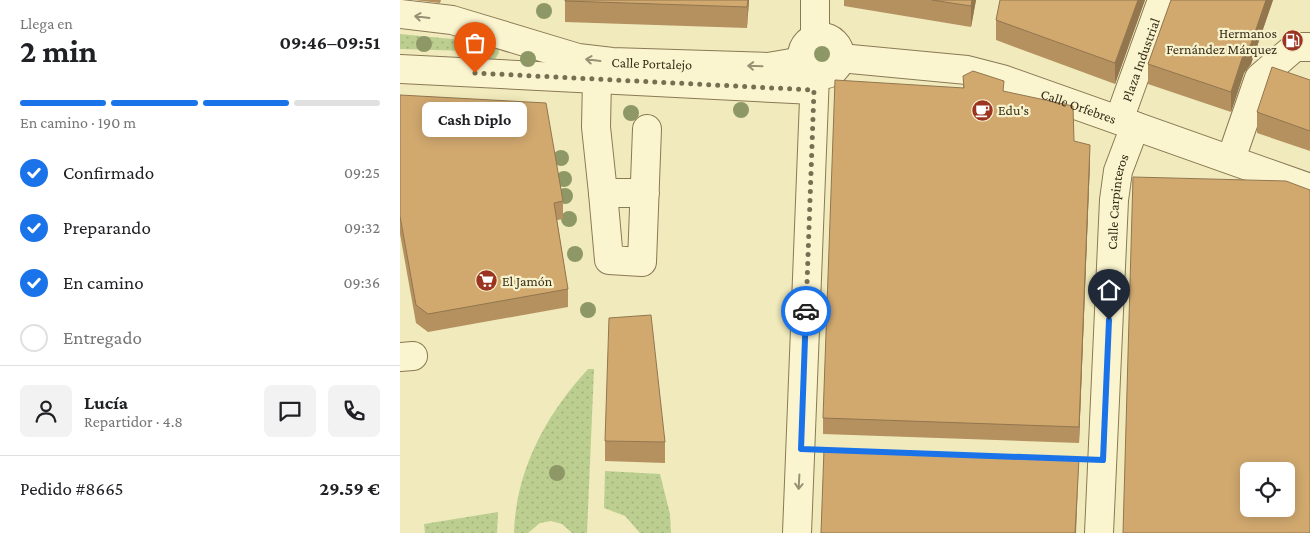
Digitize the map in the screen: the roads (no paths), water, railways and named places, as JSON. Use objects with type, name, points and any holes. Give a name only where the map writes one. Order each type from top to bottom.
[{"type":"street","points":[[797,533],[812,136],[812,66],[815,0]]},
{"type":"street","name":"Plaza Industrial","points":[[1127,123],[1162,0]]},
{"type":"street","name":"Calle Portalejo","points":[[400,14],[453,10],[503,36],[578,58],[612,62],[768,67],[812,66]]},
{"type":"street","points":[[494,74],[502,65],[506,54],[503,36]]},
{"type":"street","points":[[1231,159],[1259,78],[1295,46],[1310,47]]},
{"type":"street","name":"Calle Orfebres","points":[[812,66],[820,75],[831,72],[836,68],[840,58],[967,70],[1002,79],[1310,188]]},
{"type":"street","name":"Calle Portalejo","points":[[400,69],[597,79],[812,66]]},
{"type":"street","points":[[597,79],[596,127],[609,260],[642,262],[647,129]]},
{"type":"street","name":"Calle Carpinteros","points":[[1099,533],[1114,200],[1127,123]]},
{"type":"street","points":[[603,193],[644,193]]},
{"type":"street","points":[[801,449],[830,450]]},
{"type":"street","points":[[1073,459],[1103,460]]},
{"type":"place","name":"Hermanos Fernández Márquez","points":[[1293,41]]},
{"type":"place","name":"Cash Diplo","points":[[475,73]]},
{"type":"place","name":"Edu's","points":[[982,110]]},
{"type":"place","name":"El Jamón","points":[[486,281]]}]
